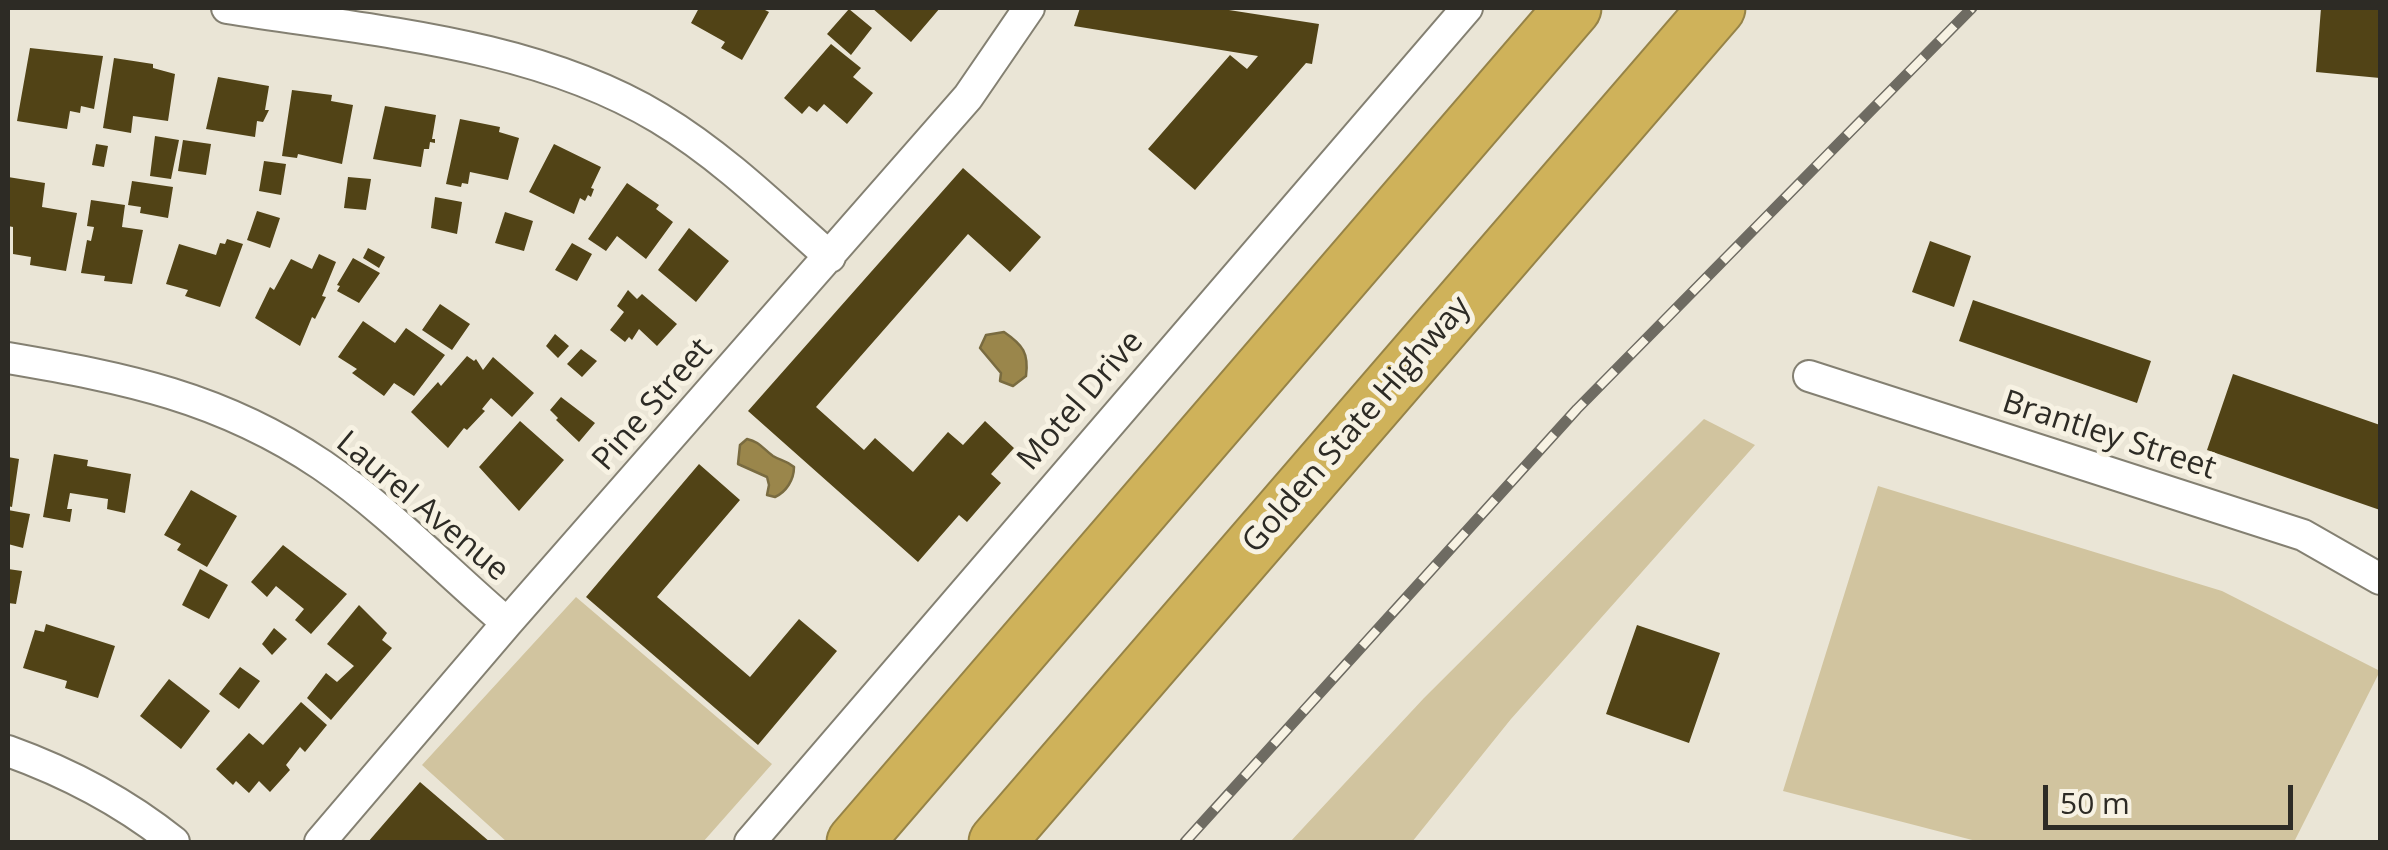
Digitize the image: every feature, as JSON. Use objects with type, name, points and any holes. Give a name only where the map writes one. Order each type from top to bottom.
[{"type":"highway","points":[[855,842],[1573,8]]},
{"type":"highway","name":"Golden State Highway","points":[[997,842],[1717,8]]},
{"type":"street","points":[[227,8],[472,49],[578,78],[657,117],[705,149],[830,257]]},
{"type":"street","name":"Pine Street","points":[[320,842],[968,98],[1028,8]]},
{"type":"street","name":"Motel Drive","points":[[750,842],[1467,8]]},
{"type":"street","name":"Laurel Avenue","points":[[8,358],[163,389],[278,438],[354,490],[507,624]]},
{"type":"street","name":"Brantley Street","points":[[1808,376],[2303,534],[2380,578]]},
{"type":"street","points":[[8,751],[100,790],[174,842]]},
{"type":"shaded area","points":[[1004,332],[1020,346],[1026,361],[1026,376],[1013,386],[1000,381],[1001,373],[980,348],[986,335]]},
{"type":"shaded area","points":[[1704,419],[1755,445],[1511,719],[1412,842],[1290,842],[1424,698]]},
{"type":"shaded area","points":[[747,439],[794,467],[789,485],[775,497],[767,495],[767,477],[738,464],[740,445]]},
{"type":"shaded area","points":[[1878,486],[2222,591],[2380,671],[2294,842],[1980,842],[1783,791]]},
{"type":"shaded area","points":[[576,597],[772,764],[703,842],[507,842],[422,765]]},
{"type":"building","points":[[699,8],[761,8],[769,12],[742,60],[721,48],[725,42],[691,23]]},
{"type":"building","points":[[872,8],[940,8],[911,42]]},
{"type":"building","points":[[1080,8],[1216,8],[1319,24],[1312,64],[1306,63],[1195,190],[1148,149],[1230,55],[1247,69],[1258,56],[1074,26]]},
{"type":"building","points":[[2321,8],[2380,8],[2380,78],[2316,72]]},
{"type":"building","points":[[849,9],[872,28],[851,55],[827,34]]},
{"type":"building","points":[[831,44],[861,68],[853,77],[873,93],[847,124],[824,104],[817,112],[809,106],[802,114],[784,98]]},
{"type":"building","points":[[30,48],[103,56],[94,109],[81,106],[80,113],[70,111],[67,129],[17,121]]},
{"type":"building","points":[[114,58],[153,64],[153,68],[175,74],[168,121],[133,116],[131,133],[103,128]]},
{"type":"building","points":[[218,77],[269,86],[265,110],[269,110],[263,122],[257,121],[255,137],[206,129]]},
{"type":"building","points":[[292,90],[332,95],[331,101],[353,105],[342,164],[298,154],[297,158],[282,156]]},
{"type":"building","points":[[385,106],[436,115],[432,139],[435,143],[430,142],[429,149],[424,149],[421,167],[373,159]]},
{"type":"building","points":[[460,119],[500,127],[499,132],[519,138],[508,180],[470,172],[468,184],[446,184]]},
{"type":"building","points":[[155,136],[179,140],[171,179],[150,176]]},
{"type":"building","points":[[183,140],[211,144],[206,175],[178,171]]},
{"type":"building","points":[[96,144],[108,146],[104,167],[92,165]]},
{"type":"building","points":[[554,144],[601,167],[591,197],[588,195],[585,201],[580,198],[574,214],[529,192]]},
{"type":"building","points":[[264,161],[286,164],[281,195],[259,191]]},
{"type":"building","points":[[963,168],[1041,237],[1010,272],[968,234],[816,407],[864,450],[875,438],[913,472],[948,432],[963,445],[985,421],[1014,448],[991,474],[1001,483],[967,522],[959,515],[918,562],[748,411]]},
{"type":"building","points":[[8,177],[45,183],[42,207],[77,213],[66,271],[30,265],[31,257],[13,254],[13,227],[8,226]]},
{"type":"building","points":[[348,177],[371,179],[366,210],[344,208]]},
{"type":"building","points":[[132,181],[173,187],[168,218],[140,213],[141,207],[128,205]]},
{"type":"building","points":[[627,183],[659,205],[656,209],[673,222],[646,259],[617,236],[606,251],[588,239]]},
{"type":"building","points":[[435,197],[462,202],[457,234],[431,228]]},
{"type":"building","points":[[91,200],[125,205],[122,227],[143,230],[132,284],[81,273],[87,240],[91,241],[94,227],[87,226]]},
{"type":"building","points":[[257,211],[280,218],[270,248],[247,240]]},
{"type":"building","points":[[505,212],[533,221],[524,251],[495,243]]},
{"type":"building","points":[[689,228],[729,261],[696,302],[658,270]]},
{"type":"building","points":[[227,239],[243,244],[220,307],[185,296],[188,290],[166,284],[179,244],[216,255],[220,243],[225,244]]},
{"type":"building","points":[[1930,241],[1971,256],[1954,307],[1912,292]]},
{"type":"building","points":[[572,243],[592,254],[577,281],[555,270]]},
{"type":"building","points":[[368,248],[385,257],[379,268],[363,258]]},
{"type":"building","points":[[319,254],[336,262],[322,296],[326,297],[300,346],[255,318],[270,287],[274,290],[291,259],[312,269]]},
{"type":"building","points":[[353,258],[380,273],[359,303],[337,291]]},
{"type":"building","points":[[628,290],[637,299],[642,294],[677,324],[657,346],[639,329],[632,340],[629,337],[625,342],[610,330],[624,312],[617,306]]},
{"type":"building","points":[[1973,300],[2151,361],[2137,403],[1959,341]]},
{"type":"building","points":[[440,304],[470,324],[452,350],[422,330]]},
{"type":"building","points":[[363,321],[395,343],[406,328],[445,355],[414,396],[394,383],[384,396],[352,373],[357,369],[338,357]]},
{"type":"building","points":[[555,334],[569,346],[558,358],[546,346]]},
{"type":"building","points":[[581,349],[597,361],[582,377],[567,364]]},
{"type":"building","points":[[467,356],[476,359],[483,370],[493,357],[534,393],[512,417],[491,398],[482,409],[485,411],[448,448],[411,412]]},
{"type":"building","points":[[2233,374],[2380,425],[2380,510],[2207,450]]},
{"type":"building","points":[[561,397],[595,423],[579,442],[550,410]]},
{"type":"building","points":[[520,421],[564,460],[519,511],[479,467]]},
{"type":"building","points":[[54,454],[88,460],[87,466],[131,474],[125,513],[107,509],[108,499],[70,493],[70,522],[43,517]]},
{"type":"building","points":[[8,457],[19,459],[12,507],[8,506]]},
{"type":"building","points":[[699,464],[740,500],[657,597],[750,677],[799,619],[837,651],[758,745],[586,597]]},
{"type":"building","points":[[191,490],[237,516],[207,567],[177,550],[181,544],[164,535]]},
{"type":"building","points":[[8,510],[30,514],[23,548],[8,544]]},
{"type":"building","points":[[283,545],[347,594],[311,634],[295,620],[304,609],[276,586],[267,597],[251,582]]},
{"type":"building","points":[[8,569],[22,571],[16,604],[8,603]]},
{"type":"building","points":[[200,569],[228,585],[209,619],[182,605]]},
{"type":"building","points":[[359,605],[387,633],[382,640],[392,648],[331,720],[307,698],[326,673],[337,682],[354,666],[327,644]]},
{"type":"building","points":[[46,624],[115,646],[98,698],[65,688],[67,681],[23,668],[35,630],[44,632]]},
{"type":"building","points":[[1637,625],[1720,653],[1689,743],[1606,714]]},
{"type":"building","points":[[274,628],[287,639],[272,655],[262,644]]},
{"type":"building","points":[[240,667],[260,681],[239,709],[219,694]]},
{"type":"building","points":[[169,679],[210,711],[181,749],[140,716]]},
{"type":"building","points":[[301,702],[327,725],[305,752],[300,747],[286,765],[290,770],[270,792],[259,781],[249,793],[216,769],[249,733],[263,745]]},
{"type":"building","points":[[420,782],[490,842],[368,842]]},
{"type":"railway","points":[[1185,842],[1577,409],[1972,8]]}]
